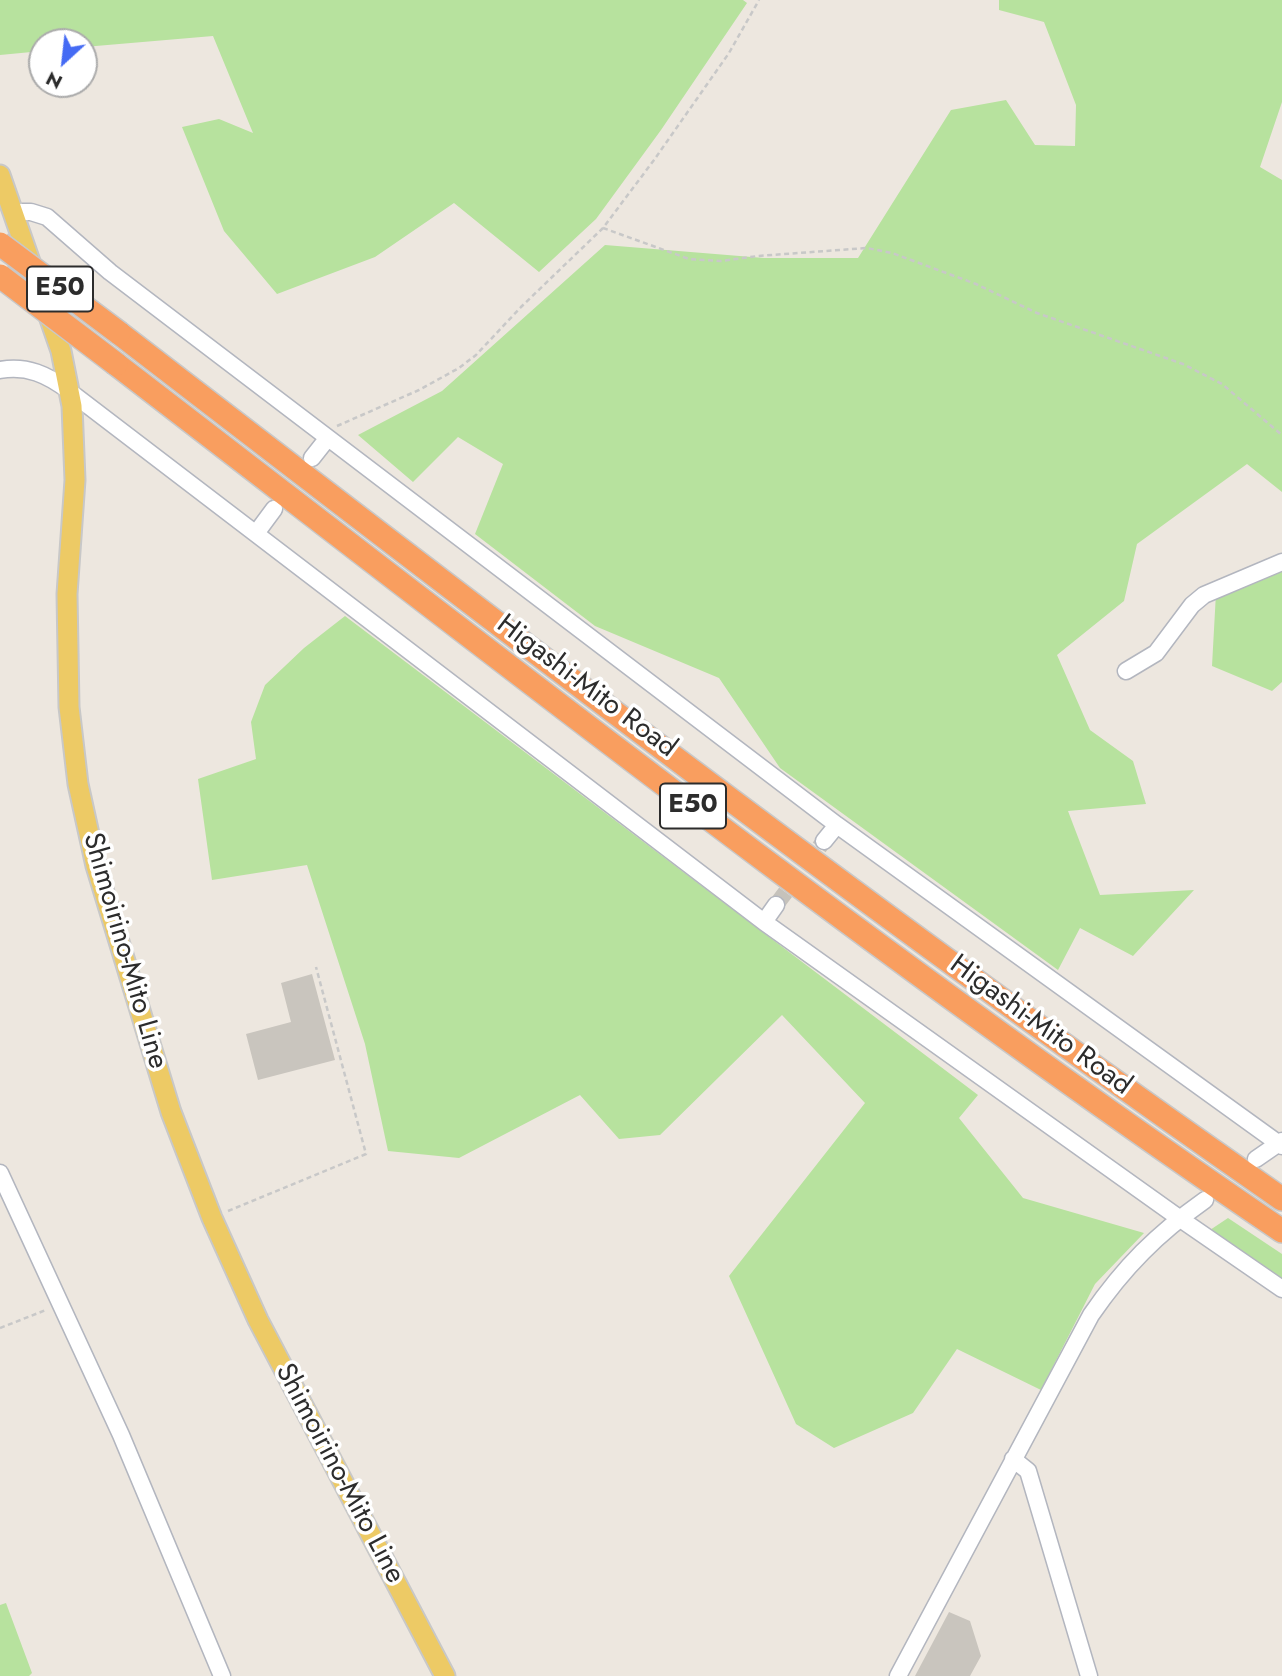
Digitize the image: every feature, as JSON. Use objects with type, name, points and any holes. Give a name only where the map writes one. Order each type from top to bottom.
[{"type":"highway","name":"Higashi-Mito Road","points":[[0,244],[600,704],[1132,1095],[1282,1199]]},
{"type":"highway","name":"Higashi-Mito Road","points":[[0,275],[571,714],[875,943],[1129,1127],[1282,1231]]},
{"type":"main road","name":"Shimoirino-Mito Line","points":[[0,175],[61,351],[74,425],[75,467],[66,641],[69,707],[78,784],[96,866],[171,1112],[212,1217],[258,1320],[445,1676]]},
{"type":"street","points":[[14,212],[32,212],[47,217],[110,272],[837,825],[1281,1144],[1256,1159]]},
{"type":"street","points":[[0,370],[30,370],[53,379],[257,532],[764,922],[1282,1289]]},
{"type":"street","points":[[312,458],[327,439]]},
{"type":"street","points":[[257,532],[274,509]]},
{"type":"street","points":[[1126,671],[1156,653],[1192,605],[1204,595],[1282,562]]},
{"type":"street","points":[[824,841],[837,825]]},
{"type":"street","points":[[764,922],[776,905]]},
{"type":"street","points":[[0,1174],[121,1435],[222,1676]]},
{"type":"street","points":[[898,1676],[1091,1315],[1110,1287],[1156,1237],[1205,1200]]},
{"type":"street","points":[[1013,1459],[1028,1471],[1089,1676]]},
{"type":"path","points":[[327,439],[333,428],[419,390],[459,368],[476,355],[521,307],[603,228],[729,52],[758,0]]},
{"type":"path","points":[[603,228],[689,259],[721,261],[867,248],[892,254],[976,284],[1037,313],[1182,365],[1222,384],[1282,435]]},
{"type":"path","points":[[212,1217],[366,1154],[316,967]]},
{"type":"path","points":[[0,1328],[60,1304]]},
{"type":"green space","points":[[0,0],[743,0],[747,3],[661,130],[596,219],[539,272],[454,203],[375,257],[277,294],[224,231],[182,127],[219,119],[253,133],[213,36],[98,46],[98,28],[28,28],[28,52],[0,55]]},
{"type":"green space","points":[[999,0],[1282,0],[1282,102],[1260,167],[1282,180],[1282,492],[1247,464],[1137,544],[1124,601],[1057,655],[1090,730],[1133,761],[1146,804],[1068,811],[1100,895],[1194,890],[1133,956],[1080,928],[1058,970],[780,768],[719,678],[595,626],[475,534],[503,464],[458,437],[413,482],[358,435],[442,391],[605,245],[764,258],[858,258],[951,110],[1006,100],[1035,145],[1075,146],[1076,105],[1044,22],[999,10]]},
{"type":"green space","points":[[1282,568],[1282,682],[1272,691],[1212,666],[1216,593]]},
{"type":"green space","points":[[345,616],[978,1095],[959,1118],[1023,1198],[1144,1233],[1095,1284],[1041,1390],[957,1349],[913,1413],[834,1448],[796,1424],[729,1276],[865,1103],[782,1015],[660,1135],[619,1139],[580,1095],[459,1158],[388,1151],[365,1044],[307,865],[212,880],[198,779],[256,759],[251,722],[265,685],[304,648]]},
{"type":"green space","points":[[1228,1218],[1282,1254],[1282,1279],[1210,1230]]},
{"type":"green space","points":[[6,1603],[32,1673],[29,1676],[0,1676],[0,1605]]},
{"type":"building","points":[[312,974],[335,1060],[258,1080],[246,1034],[291,1022],[281,983]]},
{"type":"building","points":[[949,1612],[970,1621],[981,1656],[970,1676],[915,1676]]},
{"type":"tunnel","points":[[776,905],[824,841]]}]
